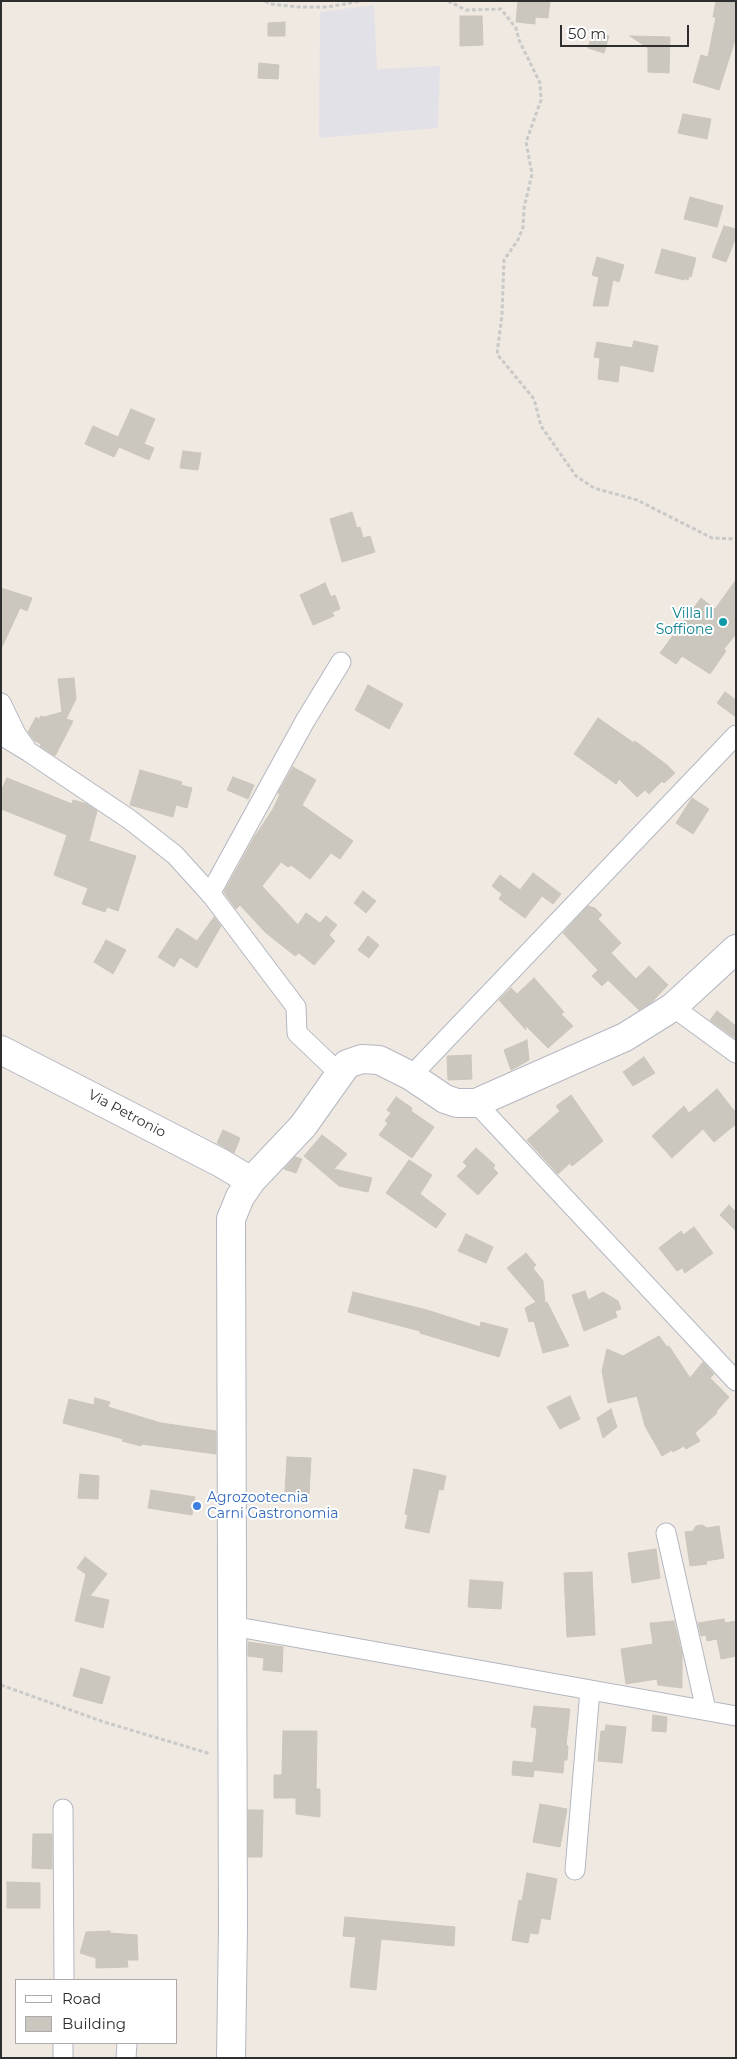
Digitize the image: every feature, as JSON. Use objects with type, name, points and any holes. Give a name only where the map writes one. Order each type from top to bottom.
[{"type":"street","points":[[210,894],[305,721],[341,662]]},
{"type":"street","points":[[1,703],[16,734],[30,752]]},
{"type":"street","points":[[411,1076],[736,735]]},
{"type":"street","points":[[1,736],[30,752],[129,819],[175,855],[210,894],[296,1007],[297,1033],[340,1074]]},
{"type":"street","points":[[230,2058],[233,1928],[232,1219],[240,1197],[251,1181],[303,1126],[347,1064],[362,1058],[379,1060],[411,1076],[445,1099],[457,1103],[476,1103],[625,1037],[673,1007],[736,949]]},
{"type":"street","points":[[673,1007],[736,1053]]},
{"type":"street","name":"Via Petronio","points":[[1,1050],[221,1163],[251,1181]]},
{"type":"street","points":[[476,1103],[736,1381]]},
{"type":"street","points":[[666,1533],[706,1710]]},
{"type":"street","points":[[232,1626],[736,1716]]},
{"type":"street","points":[[575,1870],[590,1690]]},
{"type":"street","points":[[63,1809],[64,1979]]},
{"type":"street","points":[[63,2044],[63,2058]]},
{"type":"street","points":[[126,2044],[126,2058]]},
{"type":"path","points":[[265,1],[271,4],[308,7],[360,1]]},
{"type":"path","points":[[448,1],[466,10],[501,9],[516,28],[519,40],[540,83],[541,100],[526,142],[532,174],[524,208],[523,227],[518,240],[504,260],[502,315],[496,354],[534,399],[541,426],[576,476],[594,488],[637,500],[712,538],[736,539]]},
{"type":"path","points":[[1,1685],[104,1722],[233,1760]]},
{"type":"shaded area","points":[[374,5],[377,69],[440,66],[438,128],[319,138],[320,12]]},
{"type":"building","points":[[518,1],[550,1],[548,18],[535,17],[535,24],[516,22]]},
{"type":"building","points":[[716,1],[736,1],[736,37],[719,90],[693,82],[701,55],[708,57],[716,17],[713,17]]},
{"type":"building","points":[[460,16],[482,16],[483,45],[460,46]]},
{"type":"building","points":[[285,22],[285,36],[268,36],[268,23]]},
{"type":"building","points":[[593,31],[609,36],[604,53],[588,48]]},
{"type":"building","points":[[630,36],[670,37],[669,73],[648,72],[648,48]]},
{"type":"building","points":[[259,63],[279,65],[278,79],[258,78]]},
{"type":"building","points":[[683,114],[711,119],[707,139],[678,133]]},
{"type":"building","points":[[690,197],[723,206],[717,227],[684,219]]},
{"type":"building","points":[[724,226],[736,229],[736,237],[726,262],[712,257]]},
{"type":"building","points":[[662,249],[696,258],[691,277],[689,276],[688,280],[655,273]]},
{"type":"building","points":[[597,257],[624,265],[619,282],[613,280],[608,306],[593,306],[599,277],[592,275]]},
{"type":"building","points":[[634,341],[658,346],[653,372],[620,365],[618,382],[598,379],[600,358],[594,357],[597,342],[632,348]]},
{"type":"building","points":[[131,409],[155,419],[144,444],[154,448],[149,460],[119,447],[114,457],[85,444],[93,426],[118,437]]},
{"type":"building","points":[[183,451],[201,453],[198,470],[180,468]]},
{"type":"building","points":[[352,512],[357,528],[360,527],[363,538],[370,536],[375,552],[342,562],[330,519]]},
{"type":"building","points":[[736,580],[736,634],[724,649],[726,651],[710,674],[682,656],[676,664],[660,653],[701,598],[715,609]]},
{"type":"building","points":[[325,583],[331,597],[335,595],[340,609],[332,612],[334,616],[313,625],[300,595]]},
{"type":"building","points":[[1,588],[32,598],[27,611],[20,608],[1,649]]},
{"type":"building","points":[[74,678],[76,699],[66,719],[73,721],[55,756],[40,746],[41,744],[35,741],[28,732],[36,717],[39,719],[41,716],[44,717],[62,712],[58,679]]},
{"type":"building","points":[[368,685],[403,704],[389,729],[355,710]]},
{"type":"building","points":[[725,692],[736,700],[736,717],[717,703]]},
{"type":"building","points":[[598,718],[634,743],[635,741],[675,773],[664,783],[662,781],[649,794],[645,790],[637,797],[619,779],[616,784],[574,754]]},
{"type":"building","points":[[293,767],[316,780],[302,805],[353,841],[340,859],[331,853],[310,879],[291,865],[288,867],[281,862],[262,886],[298,925],[306,913],[320,923],[326,916],[337,925],[329,935],[335,941],[314,965],[299,953],[295,956],[265,932],[240,905],[236,909],[224,892],[255,836],[273,809],[280,794],[278,793]]},
{"type":"building","points":[[140,770],[182,782],[181,785],[192,788],[187,808],[176,805],[173,817],[130,805]]},
{"type":"building","points":[[233,777],[254,785],[248,799],[227,790]]},
{"type":"building","points":[[7,778],[72,804],[73,800],[87,804],[97,811],[89,841],[136,856],[118,911],[107,907],[105,912],[82,904],[88,888],[54,875],[67,835],[1,809],[1,791]]},
{"type":"building","points":[[692,798],[709,809],[693,834],[676,823]]},
{"type":"building","points":[[533,873],[561,894],[553,904],[542,896],[525,918],[499,899],[502,894],[492,886],[500,875],[520,890]]},
{"type":"building","points":[[363,891],[376,901],[366,913],[354,903]]},
{"type":"building","points":[[588,906],[595,908],[602,915],[598,919],[621,943],[611,953],[636,979],[649,966],[668,985],[652,1002],[639,1010],[608,980],[602,986],[592,976],[598,970],[563,933]]},
{"type":"building","points":[[214,917],[221,926],[197,968],[180,957],[174,967],[158,957],[177,928],[197,941]]},
{"type":"building","points":[[368,936],[379,945],[369,958],[358,950]]},
{"type":"building","points":[[106,940],[126,950],[113,974],[94,962]]},
{"type":"building","points":[[534,978],[564,1012],[561,1014],[573,1026],[548,1048],[525,1025],[526,1030],[499,1000],[511,988],[517,994]]},
{"type":"building","points":[[717,1011],[736,1026],[736,1039],[710,1020]]},
{"type":"building","points":[[527,1040],[529,1060],[511,1070],[504,1050]]},
{"type":"building","points":[[471,1055],[472,1079],[448,1080],[447,1056]]},
{"type":"building","points":[[644,1057],[655,1073],[633,1086],[623,1072]]},
{"type":"building","points":[[717,1089],[736,1113],[736,1124],[714,1142],[703,1129],[672,1158],[652,1136],[684,1106],[689,1113]]},
{"type":"building","points":[[571,1095],[603,1141],[572,1166],[570,1163],[558,1174],[527,1140],[560,1111],[556,1106]]},
{"type":"building","points":[[396,1097],[412,1108],[411,1111],[434,1127],[412,1158],[379,1135],[388,1123],[385,1121],[391,1113],[387,1110]]},
{"type":"building","points":[[223,1130],[240,1138],[234,1153],[217,1143]]},
{"type":"building","points":[[322,1135],[347,1154],[334,1169],[372,1178],[368,1192],[339,1186],[304,1156]]},
{"type":"building","points":[[476,1148],[495,1165],[493,1168],[498,1173],[478,1195],[457,1176],[467,1166],[463,1162]]},
{"type":"building","points":[[295,1157],[302,1159],[296,1173],[284,1169]]},
{"type":"building","points":[[409,1160],[432,1175],[420,1194],[446,1214],[436,1228],[386,1193]]},
{"type":"building","points":[[729,1205],[736,1212],[736,1231],[720,1215]]},
{"type":"building","points":[[694,1227],[713,1253],[685,1273],[682,1268],[677,1271],[659,1248],[681,1231],[683,1235]]},
{"type":"building","points":[[466,1234],[493,1247],[486,1263],[458,1251]]},
{"type":"building","points":[[526,1253],[536,1265],[533,1268],[543,1281],[545,1303],[547,1302],[569,1346],[543,1353],[534,1321],[529,1322],[525,1308],[536,1302],[507,1268]]},
{"type":"building","points":[[585,1291],[588,1300],[603,1292],[618,1301],[621,1309],[615,1311],[617,1317],[584,1331],[572,1295]]},
{"type":"building","points":[[353,1292],[427,1310],[480,1327],[481,1322],[508,1329],[499,1357],[420,1333],[420,1331],[348,1312]]},
{"type":"building","points":[[659,1336],[667,1347],[669,1346],[690,1378],[703,1362],[714,1374],[710,1378],[729,1397],[717,1413],[695,1433],[700,1441],[686,1449],[684,1446],[662,1456],[645,1426],[637,1396],[608,1403],[602,1371],[607,1349],[623,1356]]},
{"type":"building","points":[[570,1396],[580,1419],[560,1429],[547,1407]]},
{"type":"building","points":[[95,1398],[110,1402],[108,1407],[161,1423],[216,1431],[216,1454],[141,1444],[141,1446],[122,1441],[123,1439],[63,1423],[69,1399],[94,1405]]},
{"type":"building","points":[[611,1409],[617,1427],[603,1438],[597,1418]]},
{"type":"building","points":[[287,1457],[311,1458],[309,1494],[285,1492]]},
{"type":"building","points":[[414,1469],[446,1476],[443,1490],[439,1489],[429,1533],[405,1528],[408,1515],[405,1514]]},
{"type":"building","points":[[80,1474],[99,1476],[98,1499],[78,1498]]},
{"type":"building","points":[[151,1490],[195,1497],[192,1515],[148,1508]]},
{"type":"building","points":[[702,1525],[707,1528],[719,1526],[724,1558],[706,1561],[707,1564],[690,1566],[685,1532],[693,1531],[696,1526]]},
{"type":"building","points":[[656,1549],[660,1578],[632,1583],[628,1553]]},
{"type":"building","points":[[85,1557],[107,1574],[90,1596],[109,1600],[103,1628],[75,1621],[86,1574],[77,1568]]},
{"type":"building","points":[[592,1572],[595,1635],[567,1637],[564,1573]]},
{"type":"building","points":[[470,1580],[503,1582],[501,1609],[468,1607]]},
{"type":"building","points":[[724,1619],[725,1623],[736,1621],[736,1656],[721,1659],[717,1639],[707,1641],[706,1635],[701,1636],[698,1623]]},
{"type":"building","points":[[674,1621],[682,1654],[682,1688],[658,1685],[657,1679],[626,1684],[621,1649],[653,1644],[650,1623]]},
{"type":"building","points":[[248,1642],[283,1647],[282,1672],[263,1670],[264,1658],[248,1656]]},
{"type":"building","points":[[81,1668],[110,1677],[102,1704],[73,1696]]},
{"type":"building","points":[[534,1706],[570,1709],[566,1745],[568,1746],[567,1760],[564,1760],[563,1773],[534,1770],[533,1777],[512,1775],[513,1761],[533,1763],[537,1728],[531,1727]]},
{"type":"building","points":[[653,1715],[667,1717],[666,1732],[652,1731]]},
{"type":"building","points":[[606,1725],[626,1727],[622,1763],[598,1761],[601,1731],[605,1731]]},
{"type":"building","points":[[283,1731],[317,1731],[316,1789],[320,1789],[320,1817],[296,1814],[296,1798],[274,1798],[274,1775],[282,1775]]},
{"type":"building","points":[[540,1804],[567,1809],[560,1847],[533,1842]]},
{"type":"building","points":[[248,1810],[263,1810],[262,1857],[248,1857]]},
{"type":"building","points":[[33,1834],[52,1834],[52,1869],[32,1868]]},
{"type":"building","points":[[527,1873],[557,1879],[550,1920],[541,1918],[538,1934],[530,1933],[528,1943],[512,1940],[519,1900],[522,1901]]},
{"type":"building","points":[[7,1882],[40,1883],[40,1908],[7,1908]]},
{"type":"building","points":[[345,1917],[455,1927],[454,1946],[381,1939],[376,1990],[350,1987],[356,1937],[343,1936]]},
{"type":"building","points":[[110,1931],[110,1933],[137,1935],[138,1960],[127,1960],[128,1967],[96,1968],[96,1958],[80,1953],[86,1932]]},
{"type":"place","name":"Villa Il Soffione","points":[[723,622]]},
{"type":"place","name":"Agrozootecnia Carni Gastronomia","points":[[197,1506]]}]
